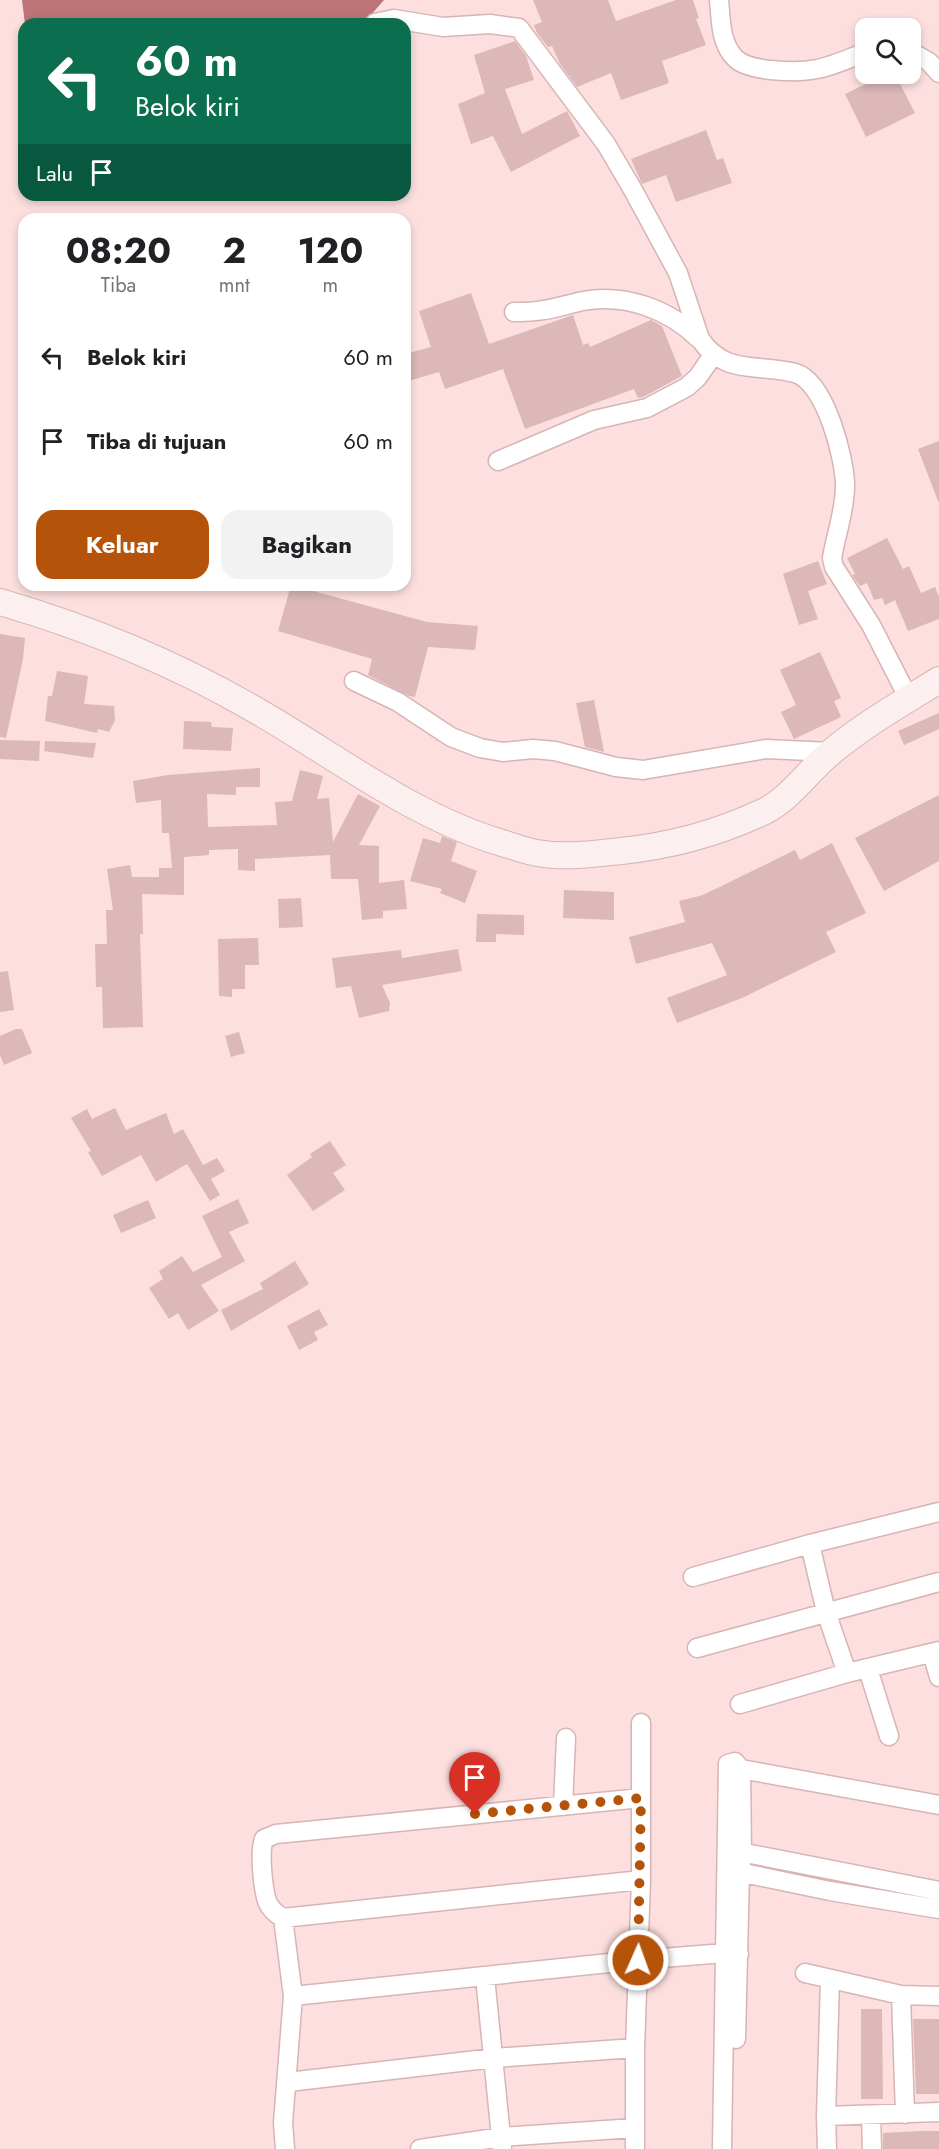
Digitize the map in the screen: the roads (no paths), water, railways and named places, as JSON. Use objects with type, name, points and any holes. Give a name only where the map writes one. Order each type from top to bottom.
[{"type":"street","points":[[719,0],[722,33],[734,58],[743,64],[776,71],[816,70],[855,56]]},
{"type":"street","points":[[411,22],[443,27],[490,24],[519,28],[606,144],[633,190],[678,273],[700,339]]},
{"type":"street","points":[[921,57],[929,62],[939,74]]},
{"type":"street","points":[[514,312],[539,313],[583,301],[609,298],[650,307],[672,316],[722,361],[797,373],[813,386],[832,428],[845,484],[844,504],[832,558],[834,567],[871,625],[909,699]]},
{"type":"street","points":[[498,461],[594,420],[647,408],[687,387],[698,377],[713,355]]},
{"type":"street","points":[[0,602],[77,626],[181,669],[440,819],[474,835],[536,853],[587,855],[673,843],[728,827],[763,812],[871,722],[939,680]]},
{"type":"street","points":[[354,681],[398,702],[451,737],[480,748],[503,752],[533,749],[555,751],[616,767],[643,770],[757,750],[825,758]]},
{"type":"street","points":[[693,1577],[810,1544],[939,1512]]},
{"type":"street","points":[[810,1544],[826,1612],[848,1673]]},
{"type":"street","points":[[697,1648],[939,1582]]},
{"type":"street","points":[[740,1704],[848,1673],[935,1652],[939,1677]]},
{"type":"street","points":[[867,1668],[889,1736]]},
{"type":"street","points":[[635,2149],[635,2048],[641,1880],[641,1723]]},
{"type":"street","points":[[563,1806],[566,1738]]},
{"type":"street","points":[[734,2149],[733,1861],[728,1764],[735,1762],[741,1769],[939,1805]]},
{"type":"street","points":[[641,1798],[268,1836],[262,1845],[267,1903],[274,1913],[283,1918],[641,1880]]},
{"type":"street","points":[[733,1861],[939,1891]]},
{"type":"street","points":[[733,1861],[830,1891],[939,1909]]},
{"type":"street","points":[[283,1918],[293,1996],[288,2082],[283,2122],[285,2149]]},
{"type":"street","points":[[293,1996],[638,1960],[732,1954]]},
{"type":"street","points":[[722,2149],[732,1954]]},
{"type":"street","points":[[805,1973],[902,1995],[939,1996]]},
{"type":"street","points":[[485,1977],[502,2143]]},
{"type":"street","points":[[827,2149],[830,1980]]},
{"type":"street","points":[[902,1995],[905,2114]]},
{"type":"street","points":[[288,2082],[494,2058],[635,2048]]},
{"type":"street","points":[[826,2116],[939,2112]]},
{"type":"street","points":[[871,2115],[872,2149]]},
{"type":"street","points":[[420,2149],[502,2143],[635,2128]]}]
